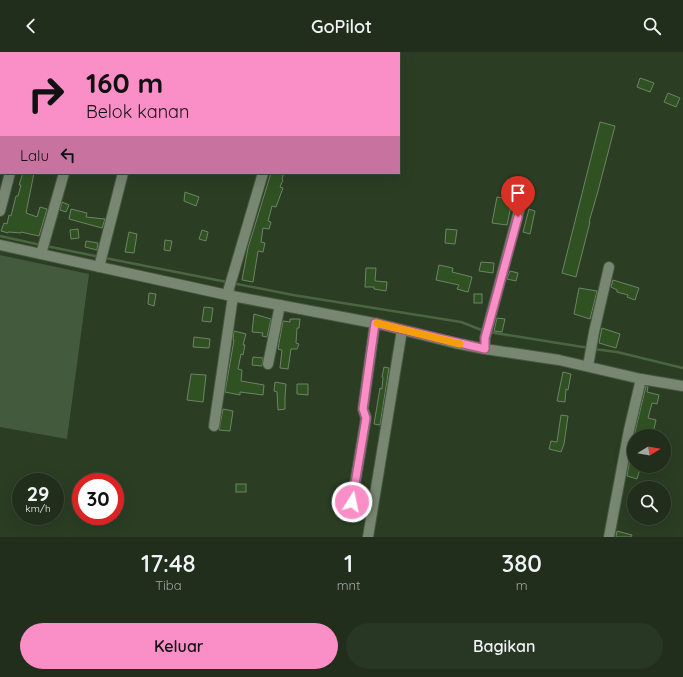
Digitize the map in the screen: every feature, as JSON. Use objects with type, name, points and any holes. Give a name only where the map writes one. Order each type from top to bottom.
[{"type":"street","points":[[0,211],[10,174]]},
{"type":"street","points":[[43,248],[64,174]]},
{"type":"street","points":[[100,265],[123,174]]},
{"type":"street","points":[[214,426],[230,289],[263,174]]},
{"type":"street","points":[[485,349],[487,334],[521,203]]},
{"type":"street","points":[[0,244],[43,248],[100,265],[230,289],[280,305],[375,323],[485,349],[559,360],[588,361],[641,379],[683,386]]},
{"type":"street","points":[[588,361],[609,267]]},
{"type":"street","points":[[268,364],[280,305]]},
{"type":"street","points":[[352,502],[366,418],[363,409],[375,323]]},
{"type":"street","points":[[368,537],[402,330]]},
{"type":"street","points":[[609,537],[629,430],[641,379]]},
{"type":"green space","points":[[0,255],[89,274],[67,439],[0,427]]},
{"type":"building","points":[[640,78],[654,83],[650,92],[637,87]]},
{"type":"building","points":[[668,93],[680,98],[676,107],[664,102]]},
{"type":"building","points":[[600,122],[615,126],[576,277],[562,273]]},
{"type":"building","points":[[23,174],[34,174],[26,213],[37,217],[40,207],[47,209],[39,236],[21,232],[8,233],[1,231],[4,223],[7,224],[9,215],[11,216],[16,196],[18,196],[21,185],[19,185]]},
{"type":"building","points":[[271,174],[284,174],[280,187],[283,188],[276,207],[272,206],[268,221],[271,222],[269,229],[263,228],[261,242],[265,243],[263,252],[258,251],[253,282],[242,280],[248,248]]},
{"type":"building","points":[[185,192],[199,197],[196,206],[184,201]]},
{"type":"building","points":[[497,197],[509,199],[508,205],[511,206],[507,225],[492,223]]},
{"type":"building","points":[[62,202],[69,205],[66,212],[60,210]]},
{"type":"building","points":[[71,209],[87,213],[86,217],[105,219],[102,228],[69,219]]},
{"type":"building","points":[[529,209],[535,211],[530,234],[523,232]]},
{"type":"building","points":[[78,229],[79,238],[71,239],[70,230]]},
{"type":"building","points":[[446,229],[457,230],[455,244],[445,243]]},
{"type":"building","points":[[202,230],[208,232],[206,241],[199,239]]},
{"type":"building","points":[[129,232],[137,234],[134,253],[125,252]]},
{"type":"building","points":[[165,240],[172,241],[170,251],[164,250]]},
{"type":"building","points":[[86,241],[98,243],[97,250],[85,247]]},
{"type":"building","points":[[481,262],[494,263],[493,273],[479,271]]},
{"type":"building","points":[[439,265],[453,268],[452,272],[472,277],[468,292],[457,289],[459,285],[436,280]]},
{"type":"building","points":[[366,268],[376,268],[375,281],[387,282],[386,291],[374,289],[374,287],[365,287]]},
{"type":"building","points":[[510,271],[518,273],[516,281],[507,279]]},
{"type":"building","points":[[613,280],[639,288],[635,300],[627,297],[628,295],[617,292],[617,290],[611,287]]},
{"type":"building","points":[[579,288],[597,291],[590,319],[574,314]]},
{"type":"building","points":[[149,293],[156,294],[154,306],[148,304]]},
{"type":"building","points":[[474,294],[482,294],[482,303],[474,303]]},
{"type":"building","points":[[204,307],[213,308],[211,322],[202,321]]},
{"type":"building","points":[[254,314],[271,319],[267,337],[262,336],[263,333],[252,332]]},
{"type":"building","points":[[497,318],[505,319],[502,332],[494,331]]},
{"type":"building","points":[[290,319],[300,319],[299,328],[297,328],[296,343],[299,344],[297,349],[291,349],[288,369],[280,368],[282,350],[278,349],[283,321],[290,322]]},
{"type":"building","points":[[602,328],[620,334],[616,348],[599,343]]},
{"type":"building","points":[[234,331],[246,334],[243,345],[245,345],[243,355],[241,354],[238,369],[242,370],[241,381],[264,385],[263,395],[240,392],[240,395],[225,392],[234,340]]},
{"type":"building","points":[[194,337],[210,339],[209,348],[193,347]]},
{"type":"building","points":[[253,357],[263,358],[262,366],[252,365]]},
{"type":"building","points":[[384,367],[389,368],[380,425],[374,424],[380,388],[382,389]]},
{"type":"building","points":[[563,372],[571,374],[568,390],[566,389],[565,402],[557,401]]},
{"type":"building","points":[[191,374],[206,375],[203,402],[187,400]]},
{"type":"building","points":[[275,382],[286,384],[285,409],[278,410],[277,392],[274,391]]},
{"type":"building","points":[[297,384],[308,384],[308,395],[297,394]]},
{"type":"building","points":[[646,386],[648,387],[647,392],[659,395],[657,404],[652,403],[648,418],[656,420],[654,429],[636,429]]},
{"type":"building","points":[[223,409],[233,411],[230,431],[219,430]]},
{"type":"building","points":[[561,415],[568,416],[564,444],[561,452],[549,449],[551,441],[557,442]]},
{"type":"building","points":[[628,473],[639,473],[637,479],[627,476]]},
{"type":"building","points":[[236,484],[246,484],[246,492],[236,492]]},
{"type":"building","points":[[617,531],[632,535],[631,537],[616,537]]},
{"type":"waterway","points":[[0,236],[41,245]]},
{"type":"waterway","points":[[46,246],[100,257]]},
{"type":"waterway","points":[[105,258],[227,282]]},
{"type":"waterway","points":[[232,283],[293,295],[461,322],[484,331]]},
{"type":"waterway","points":[[489,332],[589,348]]},
{"type":"waterway","points":[[594,349],[617,352],[683,368]]},
{"type":"slow traffic","points":[[377,323],[460,344]]},
{"type":"route","points":[[352,502],[366,418],[363,409],[375,323],[454,343],[485,349],[485,338],[518,217]]}]
